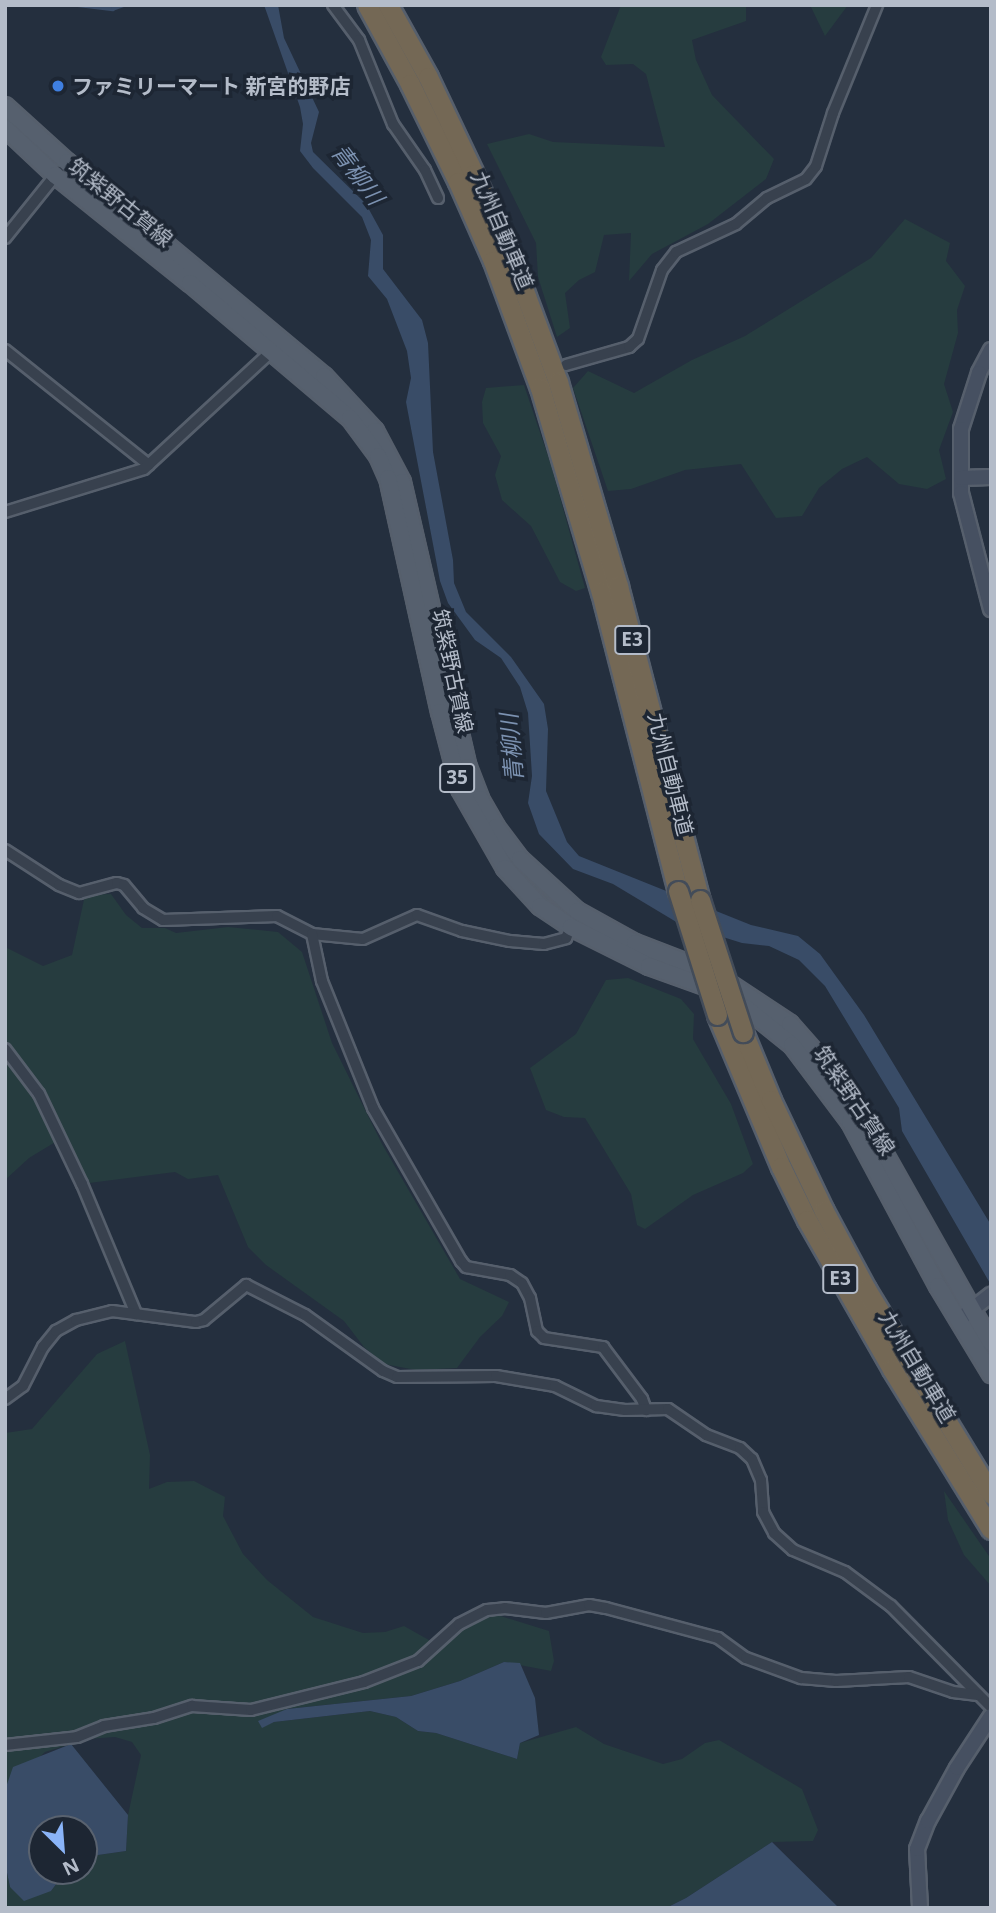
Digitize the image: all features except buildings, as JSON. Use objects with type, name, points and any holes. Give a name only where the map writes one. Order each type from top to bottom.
[{"type":"highway","name":"九州自動車道","points":[[367,5],[410,83],[535,346],[554,378],[612,562],[700,900],[743,1032],[798,1162],[848,1256],[991,1494]]},
{"type":"highway","name":"九州自動車道","points":[[387,5],[428,77],[474,174],[535,346]]},
{"type":"highway","name":"九州自動車道","points":[[554,378],[601,592],[678,891],[717,1015],[780,1167],[807,1220],[892,1369],[991,1529]]},
{"type":"main road","name":"筑紫野古賀線","points":[[5,106],[277,347],[350,418],[378,456],[397,506],[440,712],[460,789],[487,839],[520,888],[571,927],[649,966],[716,990],[746,1008],[792,1045],[855,1131],[958,1320],[991,1374]]},
{"type":"main road","name":"筑紫野古賀線","points":[[5,128],[55,175],[277,347],[324,376],[362,415],[392,458],[414,527],[468,767],[480,799],[496,827],[520,859],[577,911],[635,943],[713,973],[790,1024],[842,1083],[862,1114],[991,1343]]},
{"type":"street","points":[[333,5],[359,40],[393,124],[425,170],[438,198]]},
{"type":"street","points":[[554,378],[629,347],[638,339],[662,270],[676,252],[736,224],[767,198],[806,179],[816,166],[833,113],[877,5]]},
{"type":"street","points":[[5,238],[67,162]]},
{"type":"street","points":[[5,512],[149,465],[277,347]]},
{"type":"street","points":[[5,350],[149,465]]},
{"type":"street","points":[[991,350],[979,373],[961,429],[961,478],[970,537],[991,609]]},
{"type":"street","points":[[961,478],[991,477]]},
{"type":"street","points":[[5,850],[59,885],[79,893],[117,883],[124,885],[143,908],[163,920],[277,916],[312,934],[363,939],[417,915],[462,931],[510,941],[544,944],[566,938],[571,927]]},
{"type":"street","points":[[312,934],[322,981],[373,1108],[461,1261],[466,1267],[510,1275],[523,1283],[530,1298],[537,1331],[544,1338],[603,1347],[642,1399],[646,1410]]},
{"type":"street","points":[[5,1049],[38,1094],[80,1181],[136,1314]]},
{"type":"street","points":[[5,1399],[23,1385],[43,1347],[56,1331],[76,1320],[112,1311],[196,1322],[204,1320],[246,1285],[305,1315],[383,1371],[397,1377],[496,1376],[555,1387],[596,1406],[668,1409],[706,1435],[740,1448],[758,1469],[763,1512],[774,1533],[793,1550],[845,1572],[891,1606],[991,1707]]},
{"type":"street","points":[[958,1320],[991,1295]]},
{"type":"street","points":[[5,1745],[78,1737],[104,1726],[154,1718],[192,1706],[251,1710],[364,1682],[418,1661],[459,1624],[487,1611],[505,1608],[547,1613],[589,1605],[606,1608],[718,1638],[746,1658],[801,1678],[836,1681],[909,1676],[953,1692],[978,1695]]},
{"type":"street","points":[[920,1908],[917,1849],[951,1778],[991,1716]]},
{"type":"green space","points":[[621,5],[746,5],[746,21],[692,40],[696,60],[712,95],[774,159],[766,179],[708,224],[652,254],[629,281],[631,233],[604,235],[595,272],[579,280],[565,293],[570,328],[557,337],[538,277],[536,243],[487,144],[529,134],[553,142],[665,147],[646,74],[633,64],[606,65],[601,57]]},
{"type":"green space","points":[[810,5],[848,5],[825,36]]},
{"type":"green space","points":[[905,219],[950,243],[946,261],[965,286],[957,310],[958,333],[944,384],[953,412],[939,450],[946,479],[927,489],[899,484],[867,457],[842,469],[819,488],[802,516],[776,518],[741,464],[685,470],[631,489],[608,491],[573,388],[588,371],[634,393],[692,360],[745,336],[871,258]]},
{"type":"green space","points":[[524,385],[551,465],[585,588],[576,591],[560,582],[531,526],[502,500],[495,475],[501,456],[483,423],[482,402],[486,388]]},
{"type":"green space","points":[[111,894],[126,915],[142,928],[165,928],[176,933],[228,927],[278,932],[302,952],[332,1043],[382,1144],[460,1279],[509,1302],[502,1316],[480,1337],[457,1368],[416,1370],[384,1364],[364,1347],[344,1321],[266,1265],[248,1247],[218,1175],[188,1179],[175,1172],[89,1183],[73,1169],[57,1141],[29,1158],[5,1180],[5,947],[43,966],[72,955],[85,895]]},
{"type":"green space","points":[[628,978],[681,999],[694,1014],[693,1039],[731,1104],[753,1164],[743,1173],[693,1195],[645,1229],[637,1225],[631,1194],[585,1118],[564,1117],[546,1110],[530,1068],[576,1034],[606,980]]},
{"type":"green space","points":[[125,1341],[150,1455],[149,1489],[167,1482],[194,1481],[225,1497],[223,1516],[243,1554],[267,1580],[313,1617],[363,1633],[385,1632],[404,1626],[436,1644],[466,1622],[491,1613],[549,1631],[554,1661],[551,1671],[504,1662],[460,1681],[411,1696],[287,1709],[262,1727],[274,1722],[370,1711],[396,1717],[418,1731],[436,1733],[517,1759],[520,1743],[576,1727],[604,1744],[663,1764],[682,1759],[705,1743],[719,1740],[802,1789],[818,1830],[813,1841],[772,1842],[666,1908],[5,1908],[5,1863],[10,1887],[51,1891],[56,1885],[98,1885],[98,1855],[126,1851],[128,1815],[141,1755],[132,1742],[115,1737],[87,1739],[45,1752],[5,1790],[5,1433],[32,1429],[97,1354]]},
{"type":"green space","points":[[944,1491],[991,1559],[991,1586],[964,1555],[948,1520]]},
{"type":"water","points":[[264,5],[278,5],[284,38],[319,112],[311,143],[313,152],[366,204],[383,235],[383,269],[422,320],[428,343],[433,452],[453,560],[454,583],[466,612],[511,657],[544,704],[548,729],[546,791],[567,842],[579,856],[751,925],[798,936],[820,954],[864,1015],[991,1225],[991,1285],[902,1131],[899,1108],[825,986],[799,960],[769,946],[742,943],[678,923],[613,884],[573,869],[539,834],[528,803],[532,776],[528,713],[520,687],[501,658],[475,640],[448,603],[440,581],[406,402],[411,378],[407,351],[387,299],[368,276],[371,240],[362,217],[313,168],[300,151],[303,124],[300,107]]},
{"type":"water","points":[[504,1662],[520,1663],[535,1698],[539,1735],[520,1743],[517,1759],[436,1733],[418,1731],[396,1717],[370,1711],[274,1722],[262,1728],[258,1721],[287,1709],[411,1696],[460,1681]]},
{"type":"water","points":[[71,1744],[128,1815],[126,1851],[98,1855],[98,1815],[28,1815],[28,1885],[56,1885],[51,1891],[24,1901],[10,1887],[5,1863],[5,1790],[13,1767]]},
{"type":"water","points":[[772,1842],[839,1908],[666,1908],[686,1898]]},
{"type":"waterway","points":[[78,5],[113,9],[124,5]]},
{"type":"place","name":"ファミリーマート 新宮的野店","points":[[58,86]]},
{"type":"water label","name":"青柳川","points":[[358,174]]},
{"type":"water label","name":"青柳川","points":[[511,748]]}]
